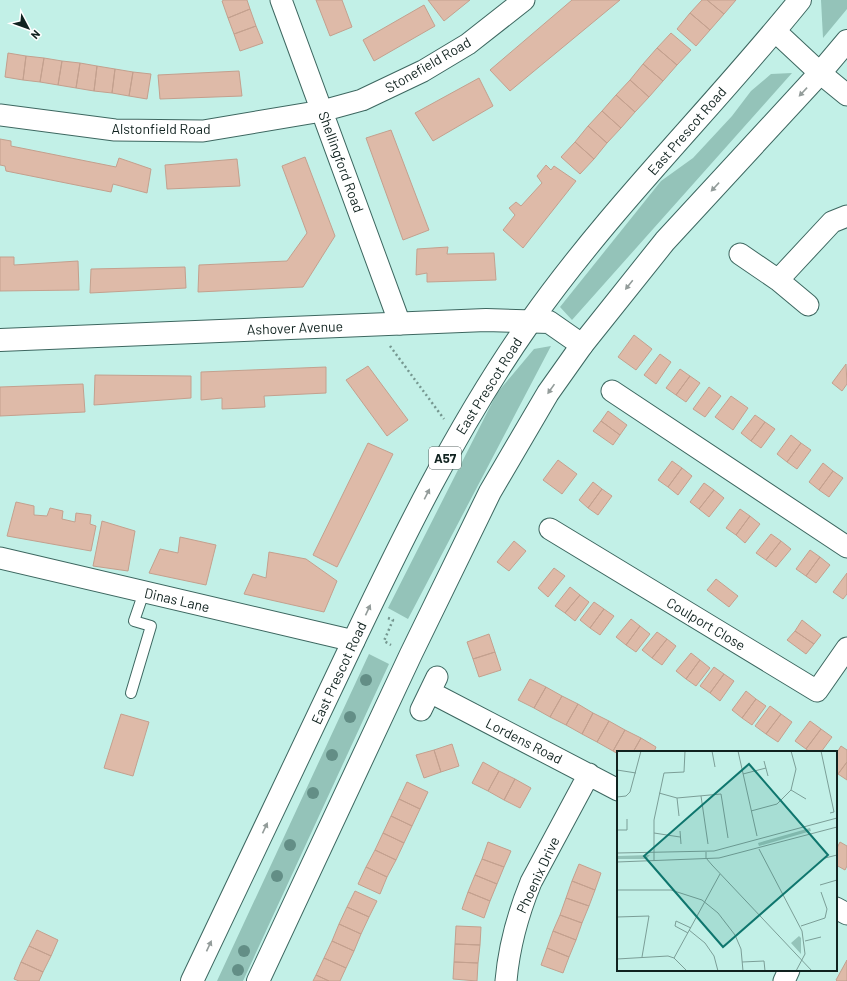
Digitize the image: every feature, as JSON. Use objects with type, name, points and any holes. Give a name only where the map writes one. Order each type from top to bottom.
[{"type":"main road","name":"East Prescot Road","points":[[192,981],[354,641],[436,475],[489,384],[530,322],[596,235],[775,31],[800,0]]},
{"type":"main road","points":[[258,981],[411,654],[490,492],[548,393],[582,345],[665,241],[820,73],[847,41]]},
{"type":"main road","name":"Ashover Avenue","points":[[0,340],[486,320],[549,322],[582,345]]},
{"type":"street","name":"Shellingford Road","points":[[281,0],[400,324]]},
{"type":"street","name":"Stonefield Road","points":[[322,111],[362,100],[423,71],[468,44],[524,0]]},
{"type":"street","points":[[775,31],[820,73],[847,95]]},
{"type":"street","name":"Alstonfield Road","points":[[0,115],[115,130],[203,131],[322,111]]},
{"type":"street","points":[[778,280],[832,222],[847,216]]},
{"type":"street","points":[[740,254],[778,280],[808,305]]},
{"type":"street","points":[[612,391],[847,547]]},
{"type":"street","name":"Coulport Close","points":[[550,529],[817,691],[847,648]]},
{"type":"street","name":"Dinas Lane","points":[[0,558],[354,641]]},
{"type":"street","name":"Lordens Road","points":[[429,693],[617,789]]},
{"type":"street","name":"Phoenix Drive","points":[[506,981],[511,943],[523,900],[531,882],[589,774]]},
{"type":"street","points":[[837,909],[847,914]]},
{"type":"street","points":[[784,981],[789,971]]},
{"type":"lane","points":[[131,693],[151,626],[134,621],[144,592]]},
{"type":"path","points":[[374,325],[457,437]]},
{"type":"path","points":[[383,616],[393,620],[384,641],[397,648]]},
{"type":"green space","points":[[821,0],[847,0],[847,9],[823,38]]},
{"type":"green space","points":[[792,73],[572,320],[560,307],[661,181],[693,158],[732,116],[751,91],[771,74]]},
{"type":"green space","points":[[551,346],[408,619],[388,608],[497,393],[534,349]]},
{"type":"green space","points":[[369,654],[389,664],[243,981],[217,981]]},
{"type":"building","points":[[247,0],[250,9],[228,18],[222,1]]},
{"type":"building","points":[[316,0],[342,0],[352,27],[330,36]]},
{"type":"building","points":[[428,0],[470,0],[444,21]]},
{"type":"building","points":[[572,0],[620,0],[510,91],[490,70]]},
{"type":"building","points":[[702,0],[707,0],[724,14],[710,30],[690,13]]},
{"type":"building","points":[[707,0],[736,0],[724,14]]},
{"type":"building","points":[[424,5],[435,26],[374,61],[363,40]]},
{"type":"building","points":[[250,9],[256,26],[234,34],[228,18]]},
{"type":"building","points":[[690,13],[710,30],[696,46],[677,29]]},
{"type":"building","points":[[256,26],[263,43],[240,51],[234,34]]},
{"type":"building","points":[[671,33],[691,50],[677,65],[657,48]]},
{"type":"building","points":[[657,48],[677,65],[663,81],[643,64]]},
{"type":"building","points":[[8,53],[26,56],[23,80],[5,77]]},
{"type":"building","points":[[26,56],[44,58],[40,82],[23,80]]},
{"type":"building","points":[[44,58],[62,61],[58,85],[40,82]]},
{"type":"building","points":[[62,61],[80,63],[76,88],[58,85]]},
{"type":"building","points":[[80,63],[97,66],[94,91],[76,88]]},
{"type":"building","points":[[643,64],[663,81],[649,97],[630,80]]},
{"type":"building","points":[[97,66],[115,69],[112,93],[94,91]]},
{"type":"building","points":[[115,69],[133,72],[129,96],[112,93]]},
{"type":"building","points":[[239,71],[242,96],[160,99],[158,75]]},
{"type":"building","points":[[133,72],[151,74],[147,99],[129,96]]},
{"type":"building","points":[[479,78],[493,106],[433,141],[415,113]]},
{"type":"building","points":[[630,80],[649,97],[635,112],[616,95]]},
{"type":"building","points":[[616,95],[635,112],[621,128],[602,111]]},
{"type":"building","points":[[602,111],[621,128],[607,143],[588,126]]},
{"type":"building","points":[[588,126],[607,143],[594,159],[575,142]]},
{"type":"building","points":[[391,130],[429,230],[403,240],[366,138]]},
{"type":"building","points":[[0,139],[11,141],[11,146],[116,167],[119,158],[151,169],[147,193],[113,184],[111,192],[6,171],[5,166],[0,165]]},
{"type":"building","points":[[575,142],[594,159],[580,174],[561,157]]},
{"type":"building","points":[[305,157],[335,236],[303,287],[198,292],[199,265],[287,261],[307,233],[282,166]]},
{"type":"building","points":[[237,159],[240,186],[167,189],[165,165]]},
{"type":"building","points":[[546,165],[551,170],[554,166],[576,181],[523,248],[503,230],[515,215],[509,208],[516,202],[521,206],[542,183],[537,176]]},
{"type":"building","points":[[448,247],[447,254],[494,253],[496,280],[427,282],[427,273],[416,275],[417,249]]},
{"type":"building","points":[[0,257],[14,257],[14,265],[78,261],[79,290],[0,291]]},
{"type":"building","points":[[185,267],[186,288],[90,293],[91,269]]},
{"type":"building","points":[[634,335],[652,349],[636,370],[618,357]]},
{"type":"building","points":[[660,354],[671,362],[656,384],[644,375]]},
{"type":"building","points":[[846,364],[847,384],[842,391],[832,383]]},
{"type":"building","points":[[368,366],[408,420],[387,436],[346,380]]},
{"type":"building","points":[[326,367],[326,393],[264,396],[265,407],[222,409],[222,398],[201,400],[201,372]]},
{"type":"building","points":[[680,369],[690,376],[676,395],[666,388]]},
{"type":"building","points":[[95,375],[191,376],[191,398],[94,405]]},
{"type":"building","points":[[690,376],[700,383],[686,402],[676,395]]},
{"type":"building","points":[[83,384],[85,412],[0,416],[0,387]]},
{"type":"building","points":[[709,387],[721,396],[705,417],[693,409]]},
{"type":"building","points":[[731,396],[748,408],[733,430],[715,417]]},
{"type":"building","points":[[608,411],[627,425],[620,435],[601,421]]},
{"type":"building","points":[[755,415],[765,422],[751,441],[741,433]]},
{"type":"building","points":[[601,421],[620,435],[613,445],[593,431]]},
{"type":"building","points":[[765,422],[775,429],[761,448],[751,441]]},
{"type":"building","points":[[791,435],[801,443],[787,462],[777,454]]},
{"type":"building","points":[[368,443],[393,454],[337,567],[313,555]]},
{"type":"building","points":[[801,443],[811,450],[797,469],[787,462]]},
{"type":"building","points":[[558,460],[577,474],[562,494],[543,480]]},
{"type":"building","points":[[672,461],[682,468],[668,487],[658,480]]},
{"type":"building","points":[[823,463],[833,471],[819,490],[809,482]]},
{"type":"building","points":[[682,468],[692,476],[678,495],[668,487]]},
{"type":"building","points":[[833,471],[843,478],[829,497],[819,490]]},
{"type":"building","points":[[593,482],[602,489],[588,508],[579,500]]},
{"type":"building","points":[[704,483],[714,490],[699,509],[690,502]]},
{"type":"building","points":[[602,489],[612,496],[598,515],[588,508]]},
{"type":"building","points":[[714,490],[724,498],[709,517],[699,509]]},
{"type":"building","points":[[16,502],[34,506],[34,515],[47,516],[50,508],[63,511],[62,519],[75,522],[76,513],[91,515],[90,524],[96,526],[91,551],[7,536]]},
{"type":"building","points":[[740,509],[750,516],[736,535],[726,528]]},
{"type":"building","points":[[750,516],[760,524],[745,543],[736,535]]},
{"type":"building","points":[[102,521],[135,531],[128,571],[93,566]]},
{"type":"building","points":[[771,534],[781,541],[766,560],[756,553]]},
{"type":"building","points":[[180,537],[216,545],[206,585],[149,573],[160,549],[178,553]]},
{"type":"building","points":[[514,541],[526,551],[509,571],[497,562]]},
{"type":"building","points":[[781,541],[791,549],[776,567],[766,560]]},
{"type":"building","points":[[810,550],[820,557],[806,576],[796,569]]},
{"type":"building","points":[[269,552],[306,559],[337,581],[324,612],[244,594],[253,574],[266,578]]},
{"type":"building","points":[[820,557],[830,565],[816,583],[806,576]]},
{"type":"building","points":[[554,568],[565,576],[548,597],[538,588]]},
{"type":"building","points":[[847,573],[847,594],[843,599],[833,592]]},
{"type":"building","points":[[716,579],[738,596],[729,607],[707,590]]},
{"type":"building","points":[[570,587],[580,595],[565,613],[555,606]]},
{"type":"building","points":[[580,595],[589,602],[575,621],[565,613]]},
{"type":"building","points":[[594,602],[604,609],[590,628],[580,620]]},
{"type":"building","points":[[604,609],[614,616],[600,635],[590,628]]},
{"type":"building","points":[[631,619],[640,626],[626,645],[616,637]]},
{"type":"building","points":[[802,620],[821,635],[814,644],[795,631]]},
{"type":"building","points":[[640,626],[650,634],[636,652],[626,645]]},
{"type":"building","points":[[795,631],[814,644],[806,654],[787,640]]},
{"type":"building","points":[[657,632],[667,639],[652,658],[642,650]]},
{"type":"building","points":[[489,634],[495,652],[473,659],[467,642]]},
{"type":"building","points":[[667,639],[676,646],[662,665],[652,658]]},
{"type":"building","points":[[495,652],[501,670],[479,677],[473,659]]},
{"type":"building","points":[[691,653],[700,660],[686,679],[676,671]]},
{"type":"building","points":[[700,660],[710,668],[696,686],[686,679]]},
{"type":"building","points":[[714,667],[724,674],[710,693],[700,686]]},
{"type":"building","points":[[724,674],[734,681],[720,701],[710,693]]},
{"type":"building","points":[[530,679],[546,687],[534,708],[518,700]]},
{"type":"building","points":[[546,687],[562,696],[550,717],[534,708]]},
{"type":"building","points":[[746,691],[756,699],[742,718],[732,710]]},
{"type":"building","points":[[562,696],[578,704],[566,725],[550,717]]},
{"type":"building","points":[[756,699],[766,706],[752,725],[742,718]]},
{"type":"building","points":[[578,704],[593,713],[582,734],[566,725]]},
{"type":"building","points":[[770,706],[781,714],[766,734],[755,726]]},
{"type":"building","points":[[593,713],[609,721],[597,742],[582,734]]},
{"type":"building","points":[[121,714],[149,722],[133,776],[104,768]]},
{"type":"building","points":[[781,714],[792,722],[778,742],[766,734]]},
{"type":"building","points":[[609,721],[625,730],[613,751],[597,742]]},
{"type":"building","points":[[810,721],[821,729],[806,749],[795,741]]},
{"type":"building","points":[[821,729],[832,737],[822,751],[809,751],[806,749]]},
{"type":"building","points":[[625,730],[641,738],[634,751],[617,751],[617,753],[613,751]]},
{"type":"building","points":[[641,738],[656,747],[654,751],[634,751]]},
{"type":"building","points":[[452,744],[459,766],[441,772],[434,750]]},
{"type":"building","points":[[841,746],[847,750],[847,762],[838,774],[837,774],[837,752]]},
{"type":"building","points":[[434,750],[441,772],[424,778],[416,755]]},
{"type":"building","points":[[483,762],[499,771],[488,791],[472,783]]},
{"type":"building","points":[[847,762],[847,780],[838,774]]},
{"type":"building","points":[[499,771],[515,779],[504,800],[488,791]]},
{"type":"building","points":[[515,779],[531,788],[520,808],[504,800]]},
{"type":"building","points":[[407,782],[428,792],[420,809],[399,799]]},
{"type":"building","points":[[399,799],[420,809],[412,826],[391,816]]},
{"type":"building","points":[[391,816],[412,826],[404,843],[383,833]]},
{"type":"building","points":[[383,833],[404,843],[396,860],[375,850]]},
{"type":"building","points":[[488,842],[511,851],[504,867],[482,859]]},
{"type":"building","points":[[840,842],[847,846],[847,866],[845,870],[837,866],[837,848]]},
{"type":"building","points":[[375,850],[396,860],[387,877],[366,867]]},
{"type":"building","points":[[482,859],[504,867],[497,884],[475,875]]},
{"type":"building","points":[[579,864],[601,873],[595,890],[572,881]]},
{"type":"building","points":[[366,867],[387,877],[380,894],[358,884]]},
{"type":"building","points":[[475,875],[497,884],[490,901],[468,892]]},
{"type":"building","points":[[572,881],[595,890],[589,906],[566,898]]},
{"type":"building","points":[[355,891],[377,901],[369,917],[347,907]]},
{"type":"building","points":[[468,892],[490,901],[484,918],[462,909]]},
{"type":"building","points":[[566,898],[589,906],[582,923],[560,915]]},
{"type":"building","points":[[347,907],[369,917],[361,934],[339,924]]},
{"type":"building","points":[[560,915],[582,923],[576,940],[553,931]]},
{"type":"building","points":[[339,924],[361,934],[354,951],[332,941]]},
{"type":"building","points":[[456,926],[481,927],[480,945],[455,944]]},
{"type":"building","points":[[37,930],[58,940],[51,956],[29,946]]},
{"type":"building","points":[[553,931],[576,940],[569,957],[547,948]]},
{"type":"building","points":[[332,941],[354,951],[346,968],[324,958]]},
{"type":"building","points":[[455,944],[480,945],[478,963],[454,962]]},
{"type":"building","points":[[29,946],[51,956],[43,972],[21,962]]},
{"type":"building","points":[[547,948],[569,957],[563,973],[541,965]]},
{"type":"building","points":[[324,958],[346,968],[340,981],[329,981],[316,975]]},
{"type":"building","points":[[847,960],[847,981],[837,981],[836,980]]},
{"type":"building","points":[[21,962],[43,972],[39,981],[19,981],[14,979]]},
{"type":"building","points":[[454,962],[478,963],[477,981],[453,979]]},
{"type":"building","points":[[316,975],[329,981],[313,981]]}]
